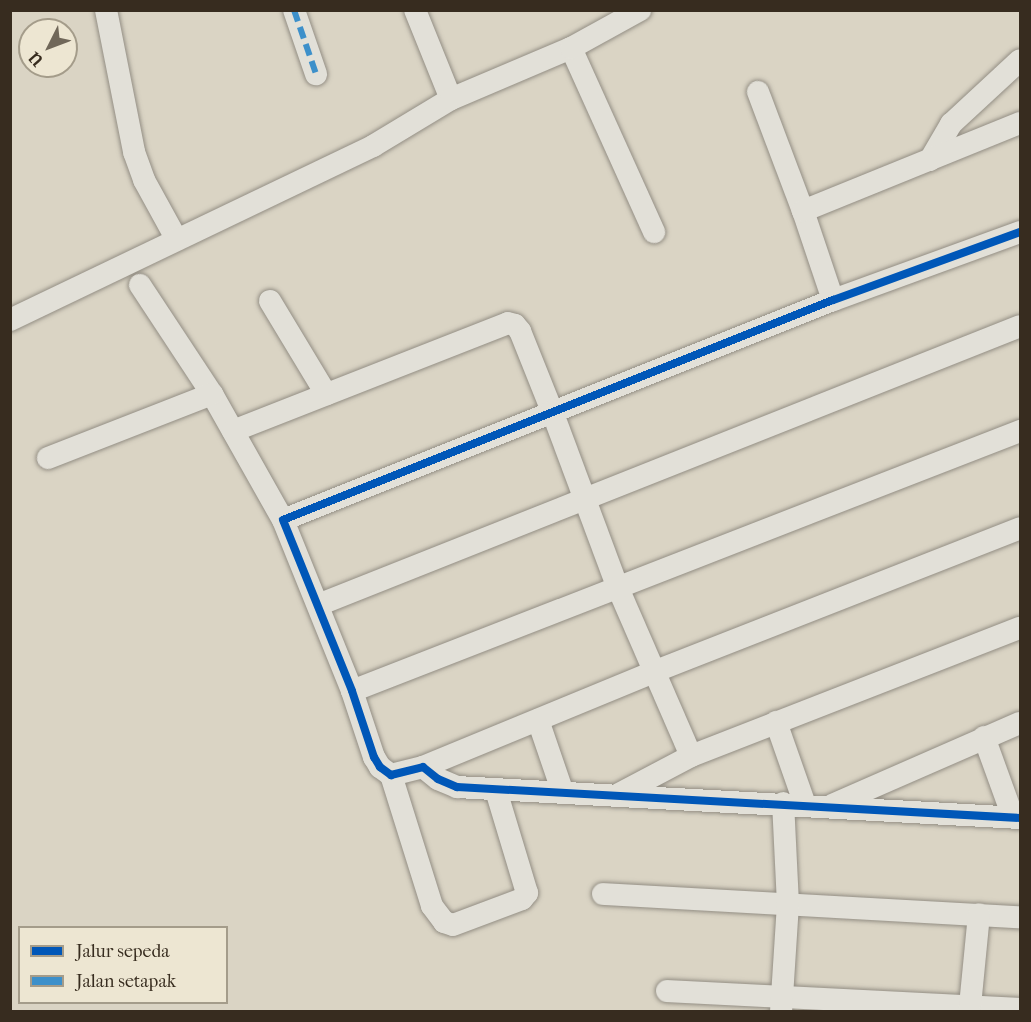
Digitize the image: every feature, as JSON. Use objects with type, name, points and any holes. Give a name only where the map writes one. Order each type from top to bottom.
[{"type":"street","points":[[105,10],[134,152],[144,180],[177,240]]},
{"type":"street","points":[[294,10],[315,74]]},
{"type":"street","points":[[415,10],[451,99]]},
{"type":"street","points":[[10,320],[373,146],[451,99],[571,48],[640,10]]},
{"type":"street","points":[[571,48],[654,232]]},
{"type":"street","points":[[930,160],[951,124],[1020,60]]},
{"type":"street","points":[[758,92],[803,211],[833,300]]},
{"type":"street","points":[[803,211],[1020,123]]},
{"type":"street","points":[[283,520],[833,300],[1020,232]]},
{"type":"street","points":[[140,285],[212,394],[283,520],[352,691],[374,756],[380,767],[392,775],[432,906],[444,922],[453,925],[522,899],[527,893],[496,790]]},
{"type":"street","points":[[270,302],[326,394]]},
{"type":"street","points":[[233,431],[508,323],[520,331],[618,588],[691,756]]},
{"type":"street","points":[[318,605],[1020,326]]},
{"type":"street","points":[[48,458],[212,394]]},
{"type":"street","points":[[352,691],[1020,431]]},
{"type":"street","points":[[392,775],[423,767],[656,671],[1020,528]]},
{"type":"street","points":[[617,795],[691,756],[1020,628]]},
{"type":"street","points":[[538,720],[563,793]]},
{"type":"street","points":[[776,722],[794,804],[781,1005]]},
{"type":"street","points":[[829,806],[1020,723]]},
{"type":"street","points":[[423,767],[448,784],[496,790],[794,804],[1017,818],[984,737]]},
{"type":"street","points":[[603,894],[1020,917]]},
{"type":"street","points":[[970,1006],[979,914]]},
{"type":"street","points":[[667,991],[781,1005],[970,1006],[1020,1009]]},
{"type":"marked path","points":[[294,10],[316,74]]},
{"type":"cycle path","points":[[1020,232],[833,300],[283,520],[352,691],[374,757],[380,767],[391,775],[423,767],[438,779],[457,787],[1020,818]]}]
